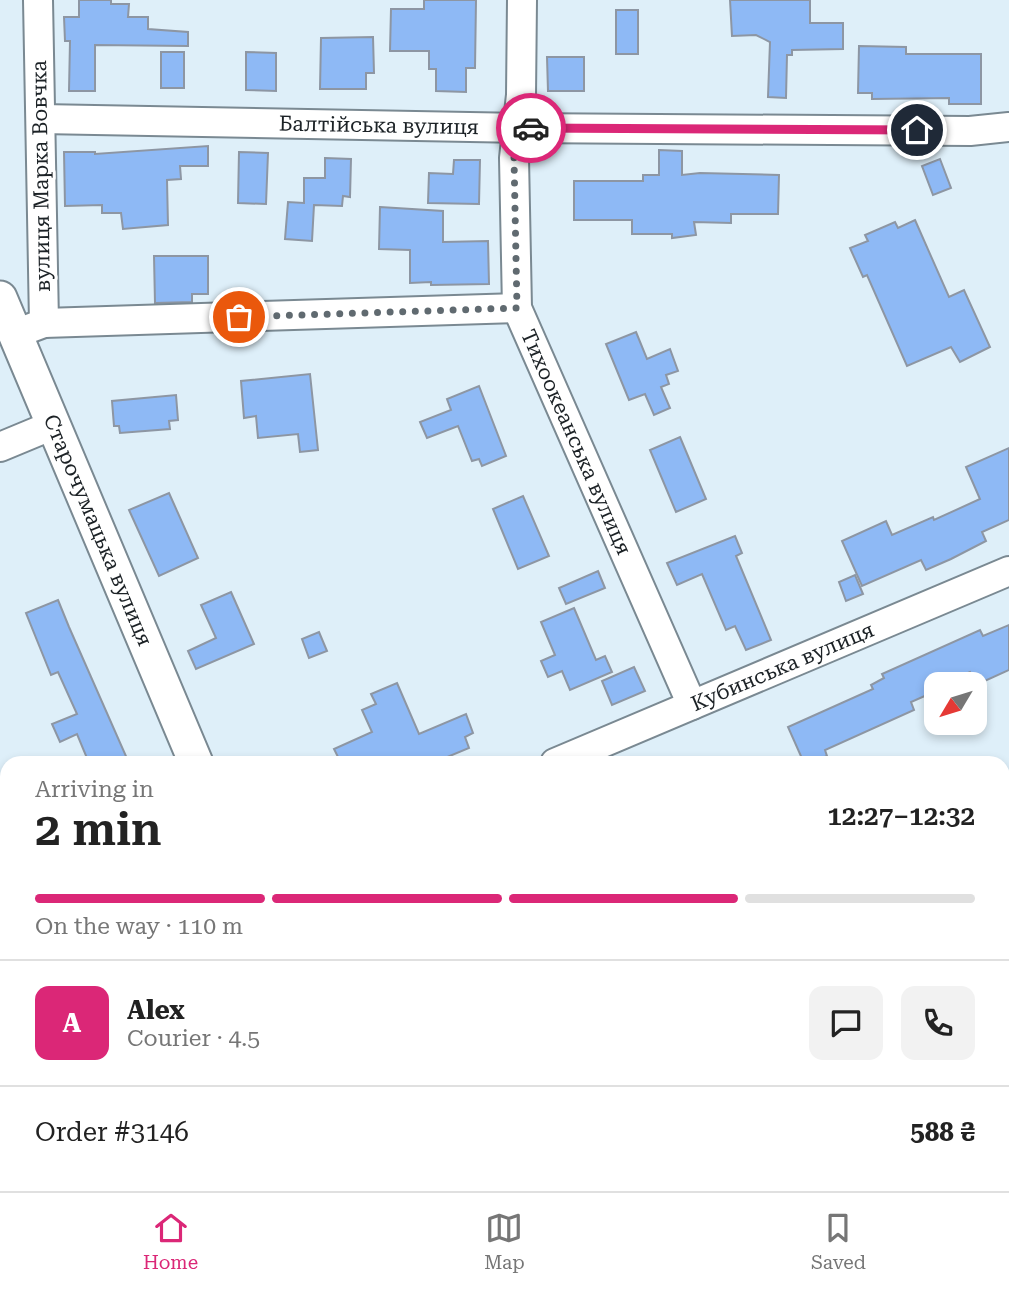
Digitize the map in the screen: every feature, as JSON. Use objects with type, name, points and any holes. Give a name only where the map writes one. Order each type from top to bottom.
[{"type":"street","name":"вулиця Марка Вовчка","points":[[30,329],[41,119],[38,0]]},
{"type":"street","name":"Тихоокеанська вулиця","points":[[522,0],[522,95],[514,158],[517,308],[692,705]]},
{"type":"street","name":"Балтійська вулиця","points":[[41,119],[517,128],[970,131],[1009,127]]},
{"type":"street","name":"Старочумацька вулиця","points":[[0,298],[30,329],[53,425],[193,756]]},
{"type":"street","points":[[30,329],[517,308]]},
{"type":"street","points":[[0,447],[53,425]]},
{"type":"street","name":"Кубинська вулиця","points":[[572,756],[1009,571]]},
{"type":"building","points":[[79,0],[111,0],[111,4],[129,4],[128,17],[148,17],[148,29],[188,32],[188,46],[95,45],[95,91],[69,91],[70,41],[65,41],[64,17],[79,17]]},
{"type":"building","points":[[424,0],[476,0],[475,68],[466,68],[466,92],[436,91],[436,69],[429,69],[429,51],[390,51],[391,9],[424,9]]},
{"type":"building","points":[[730,0],[810,0],[810,23],[843,23],[843,49],[792,50],[792,55],[787,55],[786,98],[768,97],[770,42],[756,35],[732,36]]},
{"type":"building","points":[[616,10],[638,10],[638,54],[616,54]]},
{"type":"building","points":[[373,37],[374,73],[366,73],[366,89],[320,89],[321,38]]},
{"type":"building","points":[[859,46],[906,47],[906,54],[981,54],[981,104],[949,104],[949,98],[872,99],[872,93],[858,93]]},
{"type":"building","points":[[161,52],[184,52],[184,88],[161,88]]},
{"type":"building","points":[[246,52],[276,53],[276,91],[246,90]]},
{"type":"building","points":[[547,57],[584,57],[584,91],[548,91]]},
{"type":"building","points":[[208,146],[208,166],[180,166],[181,179],[167,180],[168,225],[123,229],[121,213],[102,213],[102,205],[65,206],[64,152],[95,154]]},
{"type":"building","points":[[659,150],[682,151],[682,175],[779,175],[778,214],[731,214],[731,223],[694,222],[696,235],[672,238],[672,234],[632,234],[632,220],[574,220],[574,181],[643,181],[643,175],[659,175]]},
{"type":"building","points":[[239,152],[268,153],[266,204],[238,203]]},
{"type":"building","points":[[325,158],[351,159],[350,197],[343,196],[342,206],[314,205],[312,241],[285,239],[288,202],[304,203],[304,178],[325,178]]},
{"type":"building","points":[[940,159],[951,188],[933,195],[922,166]]},
{"type":"building","points":[[454,160],[480,160],[479,204],[428,203],[429,173],[453,174]]},
{"type":"building","points":[[380,207],[443,211],[443,242],[488,241],[489,284],[410,283],[410,250],[379,249]]},
{"type":"building","points":[[915,220],[949,297],[964,290],[990,347],[960,362],[951,347],[907,366],[867,275],[863,277],[850,248],[868,241],[865,235],[895,222],[898,228]]},
{"type":"building","points":[[154,256],[208,256],[208,294],[192,294],[192,302],[155,303]]},
{"type":"building","points":[[636,332],[647,359],[670,349],[678,371],[666,375],[669,384],[661,387],[670,408],[654,415],[645,394],[629,400],[606,344]]},
{"type":"building","points":[[310,374],[318,450],[300,452],[298,434],[258,438],[256,416],[244,418],[241,381]]},
{"type":"building","points":[[479,386],[506,456],[482,466],[479,459],[472,461],[458,426],[427,438],[420,422],[451,410],[447,399]]},
{"type":"building","points":[[176,395],[178,420],[169,421],[170,429],[120,433],[119,426],[114,426],[112,401]]},
{"type":"building","points":[[680,437],[706,499],[676,512],[650,450]]},
{"type":"building","points":[[1009,448],[1009,520],[982,532],[986,541],[951,559],[926,570],[921,560],[862,586],[842,541],[886,521],[892,535],[980,499],[966,467]]},
{"type":"building","points":[[169,493],[198,558],[159,576],[129,510]]},
{"type":"building","points":[[523,496],[549,556],[518,569],[493,509]]},
{"type":"building","points":[[735,536],[742,553],[736,556],[771,640],[746,650],[735,626],[726,630],[702,574],[677,585],[667,563]]},
{"type":"building","points":[[598,571],[605,588],[566,604],[559,588]]},
{"type":"building","points":[[855,575],[863,594],[846,601],[839,582]]},
{"type":"building","points":[[231,592],[254,644],[196,669],[188,651],[216,638],[201,605]]},
{"type":"building","points":[[58,600],[126,756],[86,756],[77,734],[60,742],[52,724],[77,714],[58,672],[51,675],[26,613]]},
{"type":"building","points":[[574,608],[596,660],[605,656],[612,672],[570,690],[562,671],[548,677],[541,661],[555,655],[541,622]]},
{"type":"building","points":[[1009,625],[1009,670],[987,680],[987,672],[924,672],[924,696],[911,702],[914,710],[825,750],[827,756],[801,756],[788,727],[873,689],[871,685],[884,678],[882,674],[980,630],[983,636]]},
{"type":"building","points":[[319,632],[327,651],[309,658],[302,639]]},
{"type":"building","points":[[634,667],[645,691],[612,705],[602,681]]},
{"type":"building","points":[[397,683],[419,734],[466,714],[473,733],[465,737],[469,748],[450,756],[338,756],[334,749],[372,732],[362,710],[376,704],[371,694]]},
{"type":"way so far","points":[[239,317],[517,308],[514,158],[517,128],[531,128]]},
{"type":"route","points":[[531,128],[917,130]]}]
